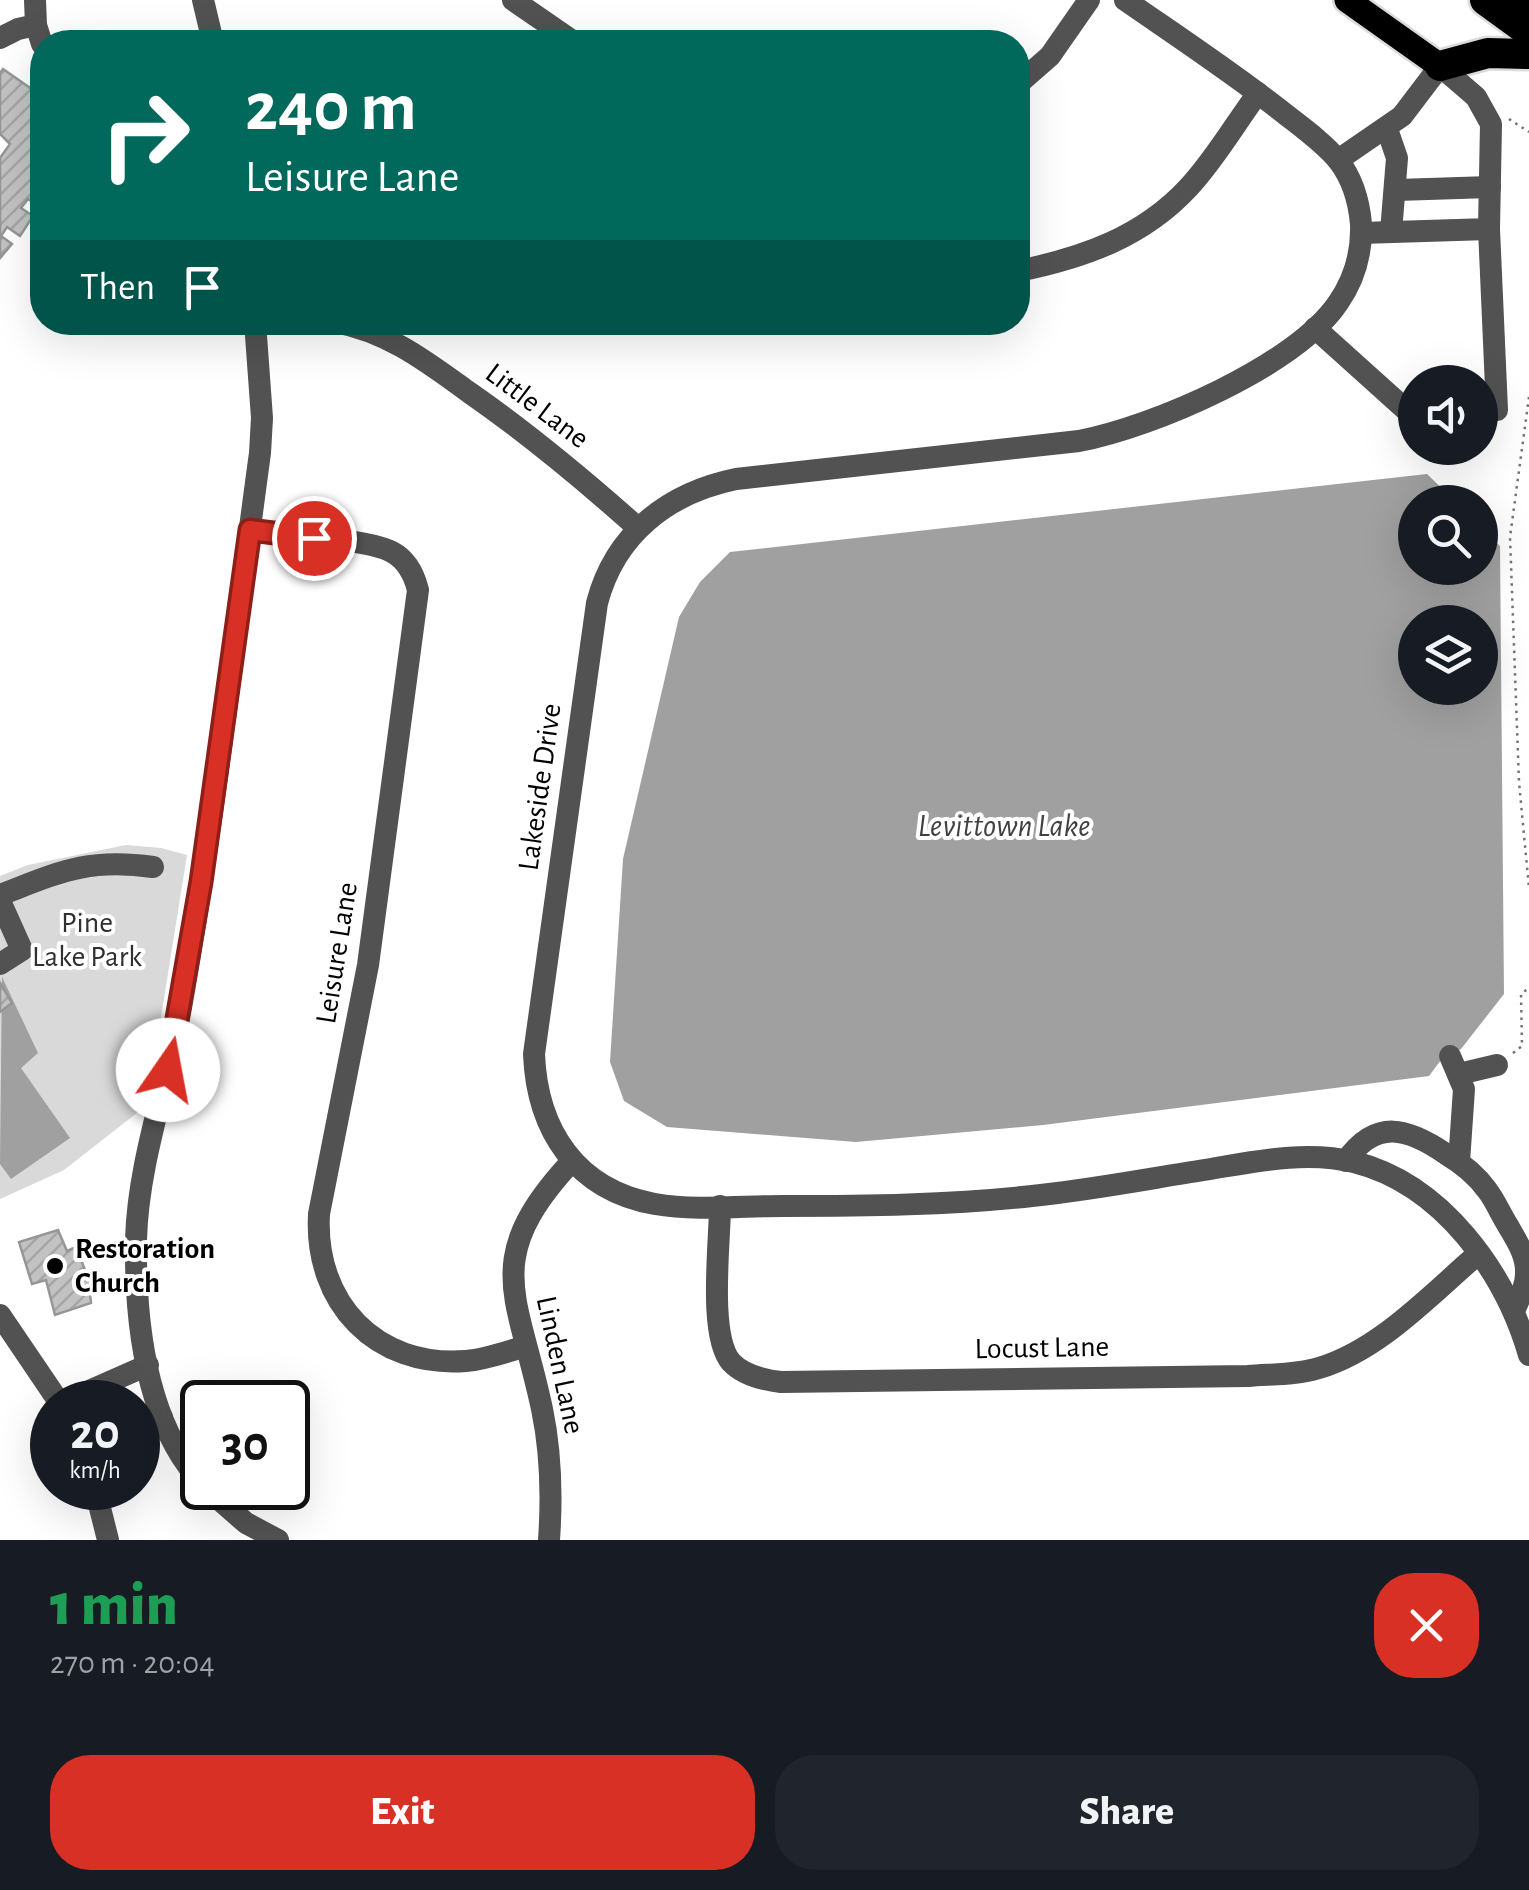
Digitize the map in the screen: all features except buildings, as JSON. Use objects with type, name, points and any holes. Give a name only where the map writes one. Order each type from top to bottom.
[{"type":"highway","points":[[1486,0],[1529,32]]},
{"type":"highway","points":[[1440,66],[1488,53],[1529,54]]},
{"type":"main road","points":[[1347,0],[1440,66]]},
{"type":"street","points":[[35,0],[39,30]]},
{"type":"street","points":[[203,0],[210,30]]},
{"type":"street","points":[[513,0],[557,30]]},
{"type":"street","points":[[1030,74],[1050,56],[1089,0]]},
{"type":"street","name":"Lakeside Drive","points":[[1125,0],[1258,93],[1338,160],[1356,197],[1361,233],[1351,280],[1338,303],[1315,328],[1226,387],[1135,428],[1080,441],[725,481],[672,501],[638,528],[608,569],[597,603],[534,1054],[538,1094],[552,1134],[572,1160],[598,1182],[626,1197],[676,1206],[970,1201],[1050,1194],[1262,1160],[1300,1157],[1346,1161],[1379,1170],[1422,1194],[1443,1212],[1478,1254],[1514,1311],[1529,1355]]},
{"type":"street","points":[[0,38],[18,29],[30,32]]},
{"type":"street","points":[[1338,160],[1386,129],[1412,106],[1440,66],[1476,97],[1491,124],[1489,229],[1495,365]]},
{"type":"street","points":[[1030,269],[1104,248],[1151,220],[1191,185],[1258,93]]},
{"type":"street","points":[[1386,129],[1398,158],[1391,232]]},
{"type":"street","points":[[1397,190],[1490,187]]},
{"type":"street","points":[[1361,233],[1489,229]]},
{"type":"street","points":[[1315,328],[1398,403]]},
{"type":"street","points":[[180,1454],[162,1417],[148,1365],[136,1278],[137,1224],[182,1004],[250,530],[262,418],[257,335]]},
{"type":"street","name":"Little Lane","points":[[380,335],[408,348],[529,434],[638,528]]},
{"type":"street","name":"Leisure Lane","points":[[250,530],[378,546],[409,567],[418,590],[368,964],[318,1214],[324,1274],[356,1324],[407,1355],[426,1360],[467,1361],[526,1346]]},
{"type":"street","points":[[0,964],[22,950],[0,898],[72,867],[119,862],[153,866]]},
{"type":"street","points":[[1459,1162],[1464,1088],[1454,1065],[1498,1065]]},
{"type":"street","points":[[1346,1161],[1358,1144],[1390,1130],[1419,1138],[1459,1162],[1486,1188],[1524,1255],[1524,1290],[1514,1311]]},
{"type":"street","name":"Linden Lane","points":[[549,1540],[548,1445],[514,1298],[514,1266],[518,1236],[537,1203],[572,1160]]},
{"type":"street","name":"Locust Lane","points":[[720,1206],[719,1311],[728,1357],[748,1374],[781,1382],[1248,1376],[1309,1371],[1341,1360],[1365,1346],[1478,1254]]},
{"type":"street","points":[[0,1315],[46,1380]]},
{"type":"street","points":[[113,1380],[148,1365]]},
{"type":"street","points":[[100,1510],[108,1540]]},
{"type":"street","points":[[231,1510],[278,1540]]},
{"type":"path","points":[[1529,397],[1510,537],[1519,782],[1529,888]]},
{"type":"path","points":[[1498,1065],[1522,1046],[1521,994],[1529,988]]},
{"type":"green space","name":"Pine Lake Park","points":[[126,845],[187,855],[147,1105],[64,1170],[0,1199],[0,876],[28,865]]},
{"type":"water","name":"Levittown Lake","points":[[1427,474],[1438,485],[1398,485],[1398,585],[1498,585],[1500,546],[1504,994],[1461,1049],[1441,1060],[1429,1076],[1043,1125],[856,1142],[667,1127],[624,1101],[610,1062],[623,859],[679,617],[700,582],[730,552]]},
{"type":"water","points":[[2,977],[38,1053],[21,1068],[70,1138],[11,1179],[0,1164]]},
{"type":"place","name":"Restoration Church","points":[[55,1266]]},
{"type":"route","points":[[168,1070],[201,882],[250,530],[314,538]]}]
